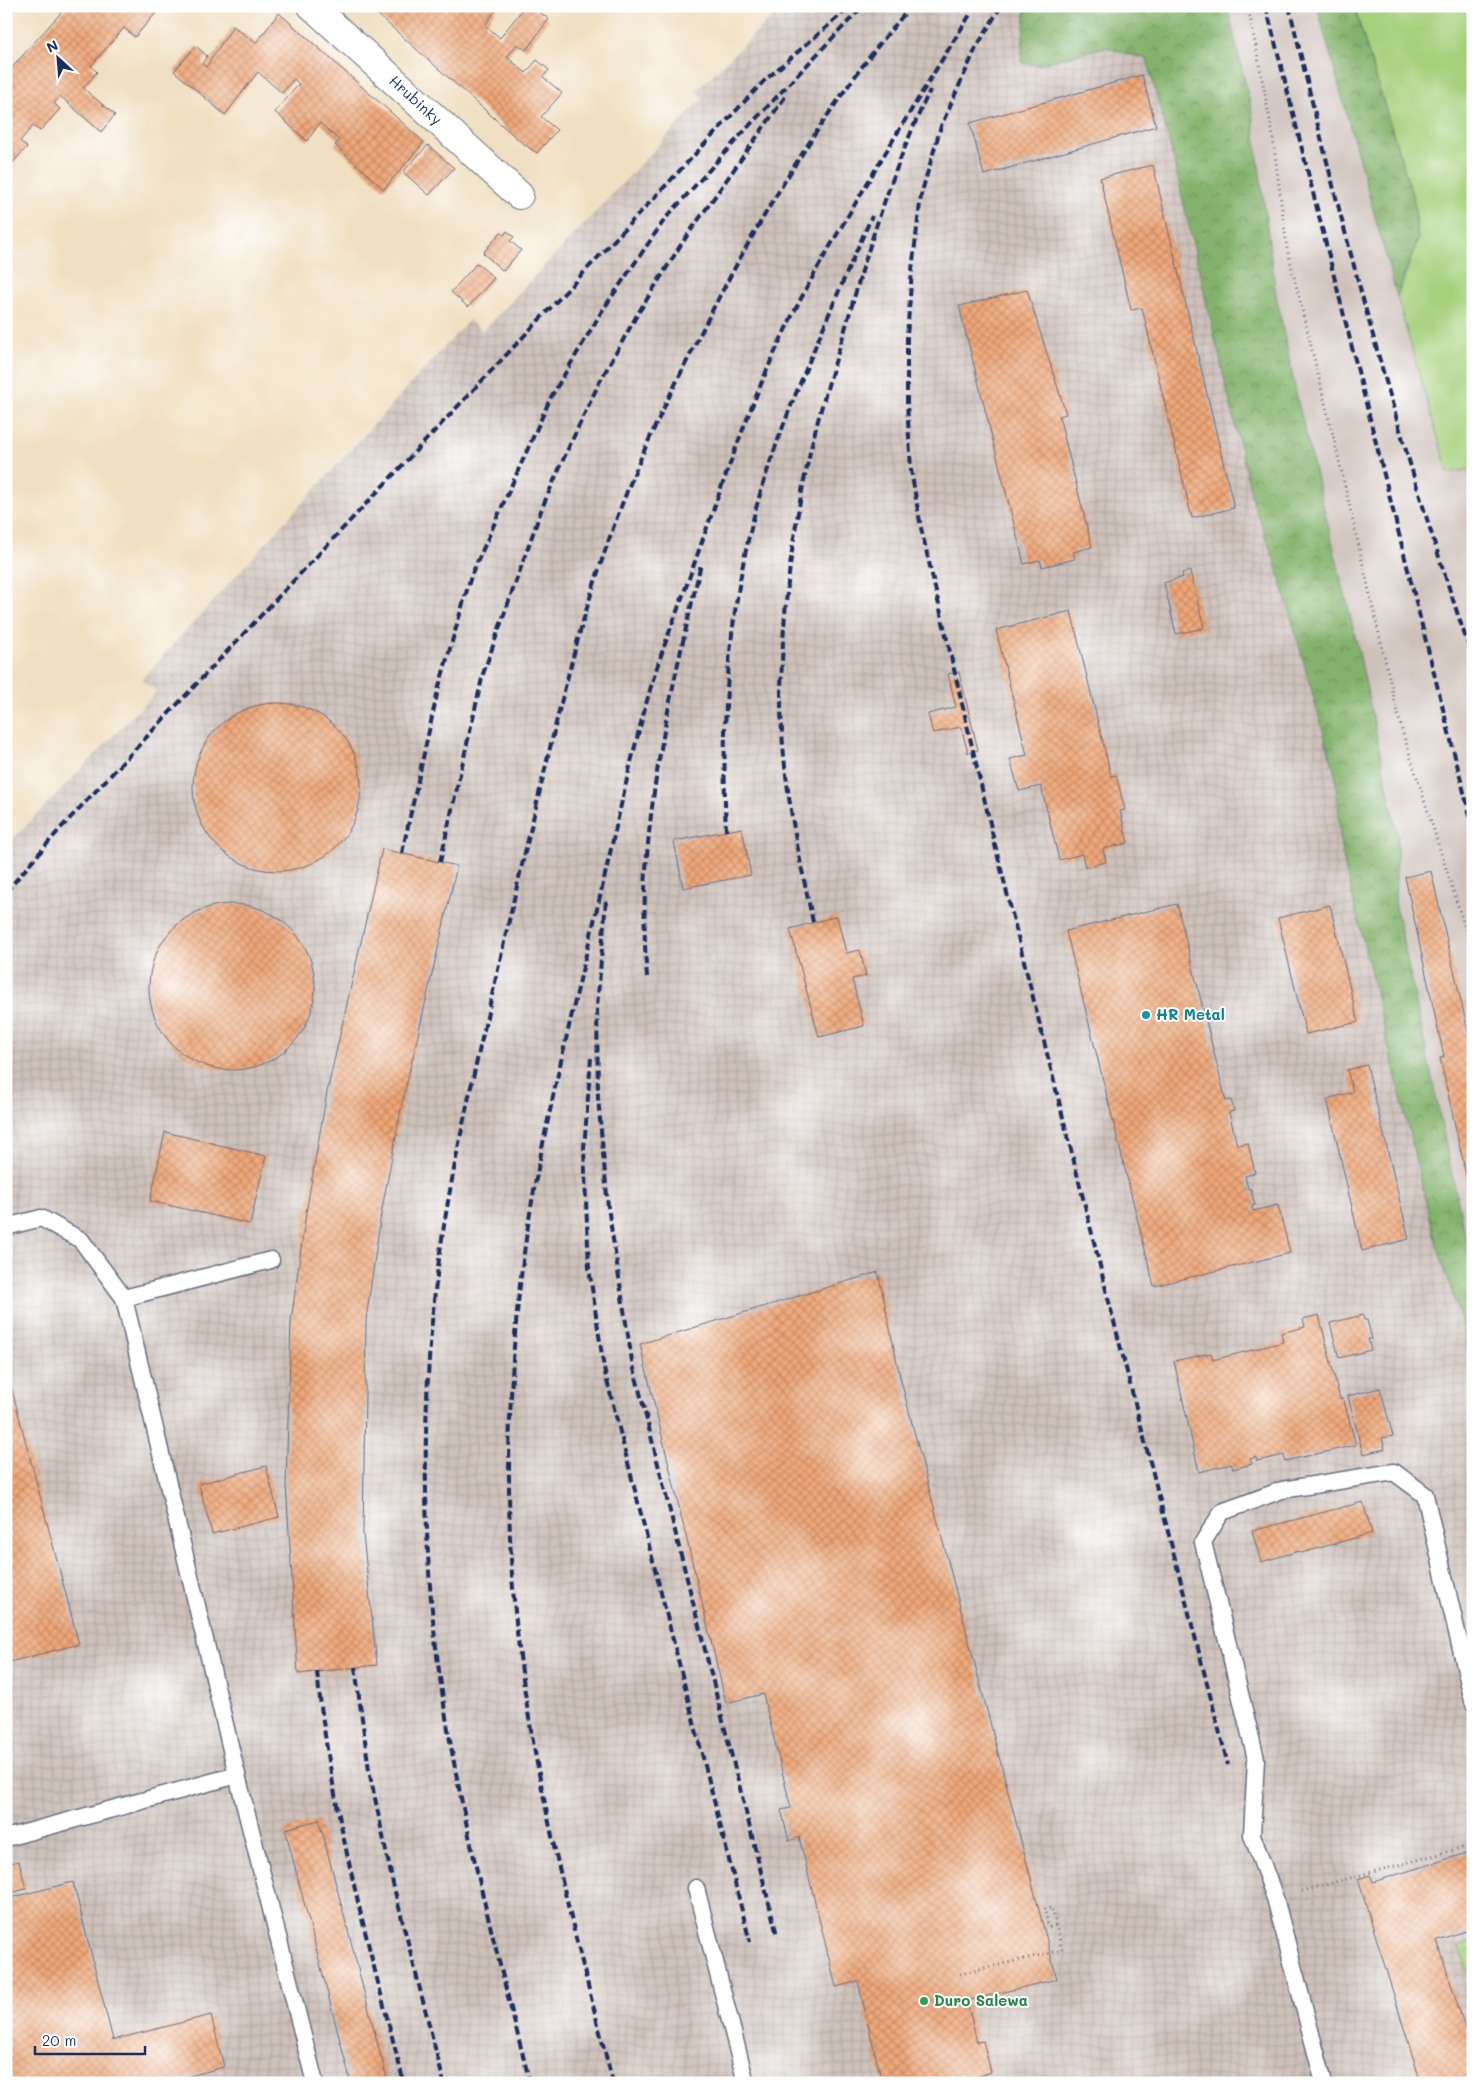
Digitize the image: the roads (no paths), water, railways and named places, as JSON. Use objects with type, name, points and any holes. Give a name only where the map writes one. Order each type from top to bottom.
[{"type":"street","name":"Hrubinky","points":[[312,6],[519,196]]},
{"type":"lane","points":[[6,1228],[41,1218],[80,1240],[124,1298],[237,1775],[315,2083]]},
{"type":"lane","points":[[124,1298],[271,1260]]},
{"type":"lane","points":[[1324,2083],[1275,1898],[1252,1836],[1256,1759],[1203,1542],[1222,1512],[1282,1490],[1394,1472],[1425,1495],[1473,1701]]},
{"type":"lane","points":[[6,1838],[237,1775]]},
{"type":"lane","points":[[696,1888],[746,2083]]},
{"type":"railway","points":[[6,892],[59,830],[764,81],[851,6]]},
{"type":"railway","points":[[402,853],[438,690],[471,576],[551,397],[602,311],[665,219],[748,127],[863,6]]},
{"type":"railway","points":[[530,2083],[466,1821],[442,1689],[433,1622],[427,1522],[427,1396],[434,1301],[446,1214],[481,1042],[557,717],[585,614],[619,512],[645,448],[673,388],[745,249],[787,178],[832,109],[869,57],[911,6]]},
{"type":"railway","points":[[1001,6],[976,48],[941,126],[921,195],[912,270],[907,337],[907,404],[911,470],[921,528],[996,849],[1111,1310],[1228,1765]]},
{"type":"railway","points":[[1266,6],[1473,828]]},
{"type":"railway","points":[[1289,6],[1329,171],[1373,335],[1420,498],[1473,659]]},
{"type":"railway","points":[[613,2083],[578,1948],[547,1813],[523,1676],[515,1607],[510,1537],[509,1447],[513,1357],[528,1223],[564,1046],[642,718],[660,659],[734,454],[767,370],[807,288],[837,234],[971,13]]},
{"type":"railway","points":[[813,922],[791,810],[782,725],[783,638],[792,549],[802,491],[824,397],[862,270],[892,180],[930,90]]},
{"type":"railway","points":[[440,862],[483,674],[542,508],[567,451],[599,383],[637,315],[682,243],[785,97]]},
{"type":"railway","points":[[726,831],[725,747],[729,664],[733,623],[748,542],[763,484],[786,418],[872,216]]},
{"type":"railway","points":[[647,977],[645,925],[650,821],[677,666],[701,564]]},
{"type":"railway","points":[[606,901],[597,1007],[598,1098],[608,1207],[632,1361],[777,1935]]},
{"type":"railway","points":[[591,1058],[584,1149],[586,1201],[589,1268],[604,1369],[750,1942]]},
{"type":"railway","points":[[355,1667],[369,1770],[393,1884],[444,2083]]},
{"type":"railway","points":[[317,1671],[323,1724],[341,1827],[404,2083]]},
{"type":"place","name":"HR Metal","points":[[1146,1015]]},
{"type":"place","name":"Duro Salewa","points":[[924,2001]]}]
